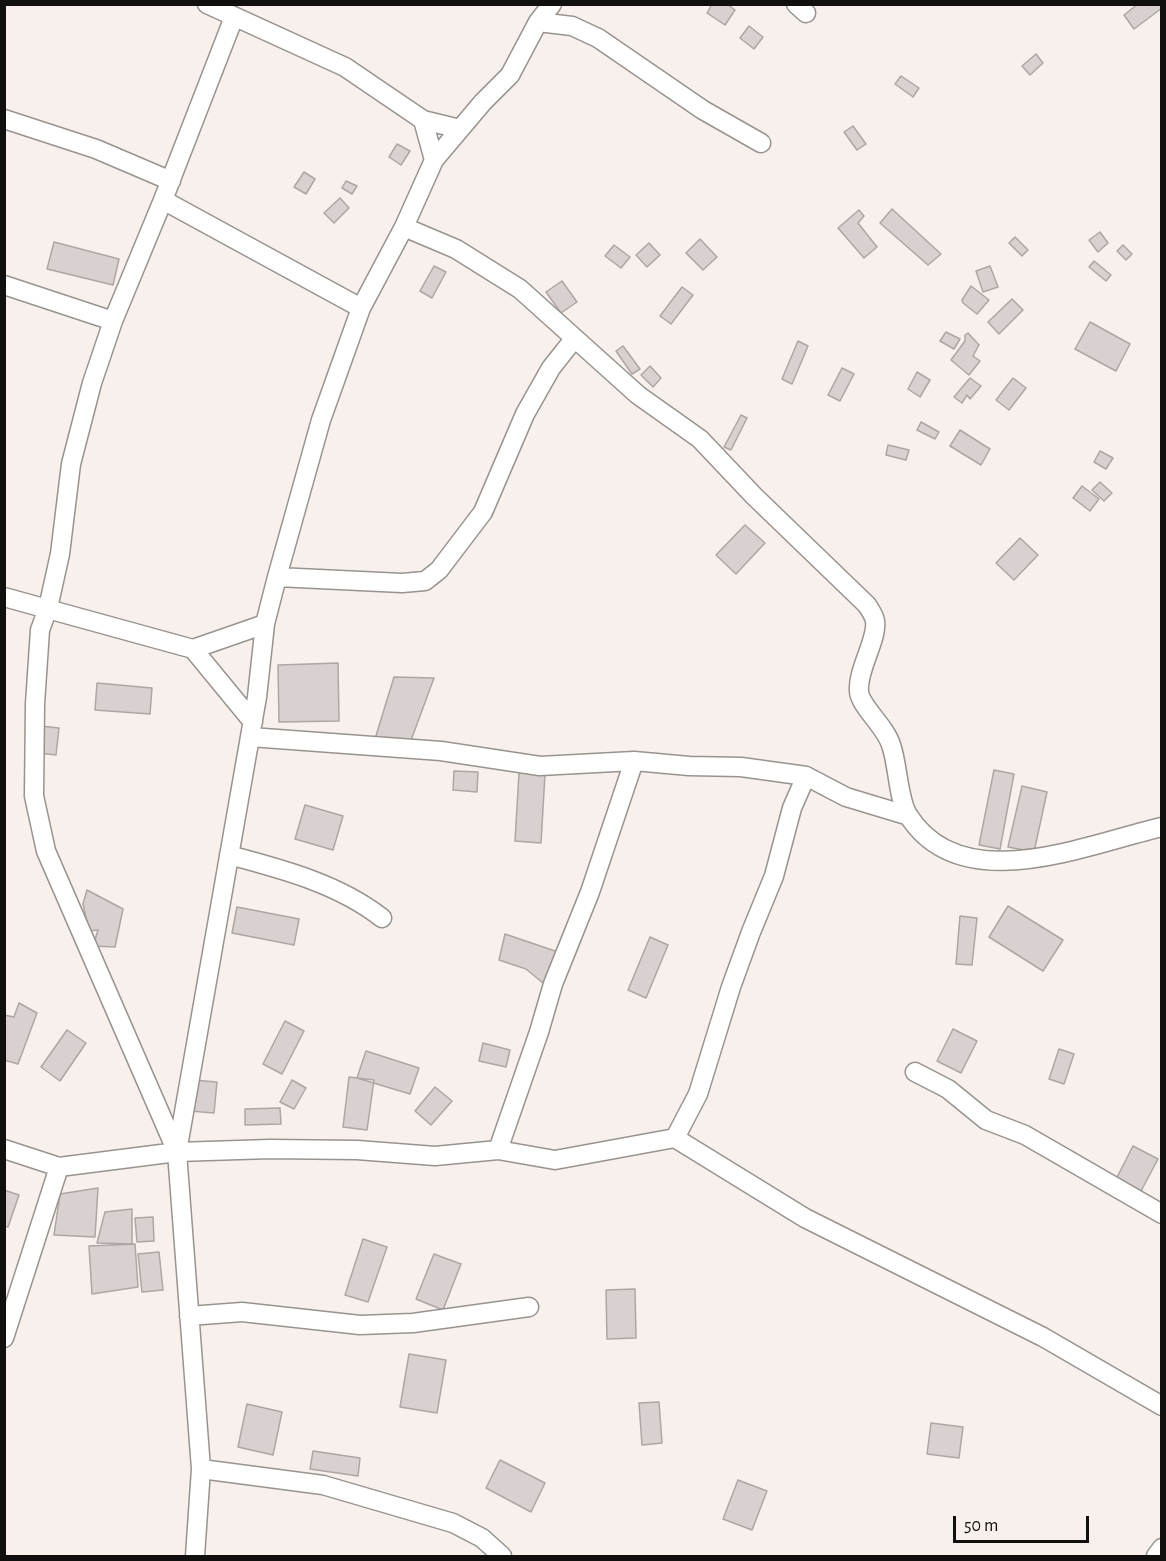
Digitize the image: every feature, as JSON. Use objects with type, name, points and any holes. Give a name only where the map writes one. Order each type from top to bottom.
[{"type":"street","points":[[207,4],[345,67],[423,120],[460,129]]},
{"type":"street","points":[[195,1557],[201,1469],[177,1152],[251,730],[265,624],[321,420],[361,308],[404,227],[434,160],[483,102],[510,75],[538,21],[552,4]]},
{"type":"street","points":[[177,1152],[46,851],[34,796],[35,704],[40,630],[48,608],[60,554],[71,464],[92,383],[113,321],[171,181],[234,17]]},
{"type":"street","points":[[538,21],[572,26],[598,38],[703,110],[761,143]]},
{"type":"street","points":[[4,119],[96,149],[171,181]]},
{"type":"street","points":[[423,120],[434,160]]},
{"type":"street","points":[[163,200],[361,308]]},
{"type":"street","points":[[404,227],[456,249],[520,289],[638,395],[700,439],[754,496],[867,605],[873,615],[875,626],[860,679],[859,693],[889,737],[905,809],[924,834],[944,848],[984,861],[1038,858],[1161,827]]},
{"type":"street","points":[[4,285],[113,321]]},
{"type":"street","points":[[277,578],[402,583],[425,581],[439,570],[483,512],[525,414],[551,368],[573,339]]},
{"type":"street","points":[[4,597],[194,649],[265,624]]},
{"type":"street","points":[[194,649],[251,730],[441,751],[540,766],[634,761],[689,766],[741,767],[806,776],[846,797],[909,816]]},
{"type":"street","points":[[498,1150],[529,1064],[553,984],[590,892],[634,761]]},
{"type":"street","points":[[675,1138],[698,1094],[731,987],[774,876],[792,808],[806,776]]},
{"type":"street","points":[[229,855],[291,872],[363,903],[382,918]]},
{"type":"street","points":[[915,1072],[948,1089],[986,1120],[1025,1135],[1161,1214]]},
{"type":"street","points":[[4,1149],[59,1167],[177,1152],[270,1149],[357,1150],[435,1156],[498,1150],[555,1160],[675,1138],[805,1218],[1043,1337],[1161,1406]]},
{"type":"street","points":[[4,1338],[59,1167]]},
{"type":"street","points":[[189,1316],[242,1312],[360,1325],[413,1323],[529,1307]]},
{"type":"street","points":[[201,1469],[323,1485],[453,1523],[482,1538],[502,1557]]},
{"type":"street","points":[[1156,1557],[1161,1548]]},
{"type":"building","points":[[712,4],[727,4],[735,10],[725,25],[707,13]]},
{"type":"building","points":[[1138,4],[1162,4],[1162,8],[1134,29],[1124,15]]},
{"type":"building","points":[[749,26],[763,37],[754,49],[740,38]]},
{"type":"building","points":[[1036,54],[1043,63],[1030,75],[1022,66]]},
{"type":"building","points":[[901,76],[919,88],[913,97],[895,84]]},
{"type":"building","points":[[853,126],[866,144],[857,150],[844,132]]},
{"type":"building","points":[[397,144],[410,151],[401,165],[389,157]]},
{"type":"building","points":[[304,172],[315,179],[306,194],[294,187]]},
{"type":"building","points":[[346,181],[357,186],[352,194],[342,188]]},
{"type":"building","points":[[340,198],[349,208],[334,223],[324,213]]},
{"type":"building","points":[[892,209],[941,254],[928,265],[880,223]]},
{"type":"building","points":[[859,210],[864,216],[858,223],[877,247],[864,258],[838,228]]},
{"type":"building","points":[[1100,232],[1108,243],[1098,252],[1089,240]]},
{"type":"building","points":[[1015,237],[1028,250],[1022,256],[1009,243]]},
{"type":"building","points":[[700,239],[717,257],[703,270],[686,253]]},
{"type":"building","points":[[54,242],[119,259],[113,285],[47,269]]},
{"type":"building","points":[[649,243],[660,255],[647,267],[636,255]]},
{"type":"building","points":[[614,245],[630,257],[621,268],[605,256]]},
{"type":"building","points":[[1123,245],[1132,254],[1126,260],[1117,251]]},
{"type":"building","points":[[1094,261],[1111,275],[1106,281],[1089,267]]},
{"type":"building","points":[[434,266],[446,272],[432,298],[420,291]]},
{"type":"building","points":[[990,266],[998,287],[983,292],[976,271]]},
{"type":"building","points":[[562,281],[577,302],[561,313],[546,292]]},
{"type":"building","points":[[971,286],[989,300],[977,314],[962,300]]},
{"type":"building","points":[[682,287],[693,295],[671,324],[660,316]]},
{"type":"building","points":[[1012,299],[1023,310],[999,334],[988,322]]},
{"type":"building","points":[[1090,322],[1130,344],[1116,371],[1075,349]]},
{"type":"building","points":[[946,332],[960,339],[954,349],[940,341]]},
{"type":"building","points":[[968,333],[979,345],[973,356],[980,361],[969,375],[951,360]]},
{"type":"building","points":[[798,341],[808,346],[792,384],[782,379]]},
{"type":"building","points":[[623,346],[640,369],[632,374],[616,351]]},
{"type":"building","points":[[650,366],[661,378],[653,387],[641,375]]},
{"type":"building","points":[[842,368],[854,374],[840,401],[828,395]]},
{"type":"building","points":[[917,372],[930,380],[920,397],[908,389]]},
{"type":"building","points":[[970,378],[981,386],[970,399],[967,395],[962,403],[954,397]]},
{"type":"building","points":[[1013,378],[1026,388],[1009,410],[996,400]]},
{"type":"building","points":[[741,415],[747,418],[731,450],[724,447]]},
{"type":"building","points":[[921,422],[939,432],[935,439],[917,430]]},
{"type":"building","points":[[960,430],[990,449],[981,465],[950,446]]},
{"type":"building","points":[[888,445],[909,450],[906,460],[886,455]]},
{"type":"building","points":[[1100,451],[1113,458],[1106,469],[1094,462]]},
{"type":"building","points":[[1100,482],[1112,493],[1104,501],[1092,490]]},
{"type":"building","points":[[1082,486],[1099,499],[1090,511],[1073,498]]},
{"type":"building","points":[[745,525],[765,543],[736,574],[716,555]]},
{"type":"building","points":[[1020,538],[1038,555],[1014,580],[996,563]]},
{"type":"building","points":[[338,663],[339,721],[279,722],[278,665]]},
{"type":"building","points":[[394,677],[434,678],[410,743],[375,739]]},
{"type":"building","points":[[97,683],[152,688],[150,714],[95,710]]},
{"type":"building","points":[[41,726],[59,728],[56,755],[38,753]]},
{"type":"building","points":[[994,770],[1014,774],[1000,849],[979,845]]},
{"type":"building","points":[[454,771],[478,772],[477,792],[453,790]]},
{"type":"building","points":[[519,773],[545,774],[541,843],[515,841]]},
{"type":"building","points":[[1022,786],[1047,792],[1034,852],[1008,847]]},
{"type":"building","points":[[305,805],[343,816],[333,850],[295,839]]},
{"type":"building","points":[[87,890],[123,909],[115,947],[93,946],[98,930],[89,931],[83,904]]},
{"type":"building","points":[[1008,906],[1063,940],[1043,971],[989,937]]},
{"type":"building","points":[[237,907],[299,919],[294,945],[232,933]]},
{"type":"building","points":[[960,916],[977,918],[972,965],[956,964]]},
{"type":"building","points":[[505,934],[561,953],[549,988],[526,969],[499,960]]},
{"type":"building","points":[[650,937],[668,945],[646,998],[628,990]]},
{"type":"building","points":[[19,1003],[37,1013],[18,1064],[4,1060],[4,1015],[14,1017]]},
{"type":"building","points":[[285,1021],[304,1031],[282,1074],[263,1064]]},
{"type":"building","points":[[953,1029],[977,1041],[961,1073],[937,1061]]},
{"type":"building","points":[[67,1030],[86,1043],[60,1081],[41,1067]]},
{"type":"building","points":[[483,1043],[510,1050],[506,1067],[479,1061]]},
{"type":"building","points":[[1059,1049],[1074,1054],[1064,1084],[1049,1079]]},
{"type":"building","points":[[366,1051],[419,1068],[410,1094],[357,1078]]},
{"type":"building","points":[[349,1077],[374,1080],[367,1130],[343,1127]]},
{"type":"building","points":[[193,1080],[217,1082],[214,1113],[190,1111]]},
{"type":"building","points":[[292,1080],[306,1088],[294,1109],[280,1102]]},
{"type":"building","points":[[435,1087],[452,1101],[431,1125],[415,1111]]},
{"type":"building","points":[[280,1108],[281,1124],[245,1125],[245,1109]]},
{"type":"building","points":[[1133,1146],[1158,1159],[1140,1193],[1115,1181]]},
{"type":"building","points":[[98,1188],[95,1237],[54,1235],[60,1194]]},
{"type":"building","points":[[4,1190],[19,1195],[8,1227],[4,1226]]},
{"type":"building","points":[[132,1209],[132,1244],[97,1243],[105,1212]]},
{"type":"building","points":[[153,1217],[154,1241],[137,1242],[135,1218]]},
{"type":"building","points":[[363,1239],[387,1247],[368,1302],[345,1295]]},
{"type":"building","points":[[135,1244],[138,1287],[92,1294],[89,1246]]},
{"type":"building","points":[[159,1252],[163,1290],[142,1292],[138,1254]]},
{"type":"building","points":[[434,1254],[461,1264],[443,1310],[416,1299]]},
{"type":"building","points":[[635,1289],[636,1338],[607,1339],[606,1290]]},
{"type":"building","points":[[409,1354],[446,1360],[437,1413],[400,1407]]},
{"type":"building","points":[[659,1402],[662,1443],[642,1445],[639,1403]]},
{"type":"building","points":[[247,1404],[282,1412],[273,1455],[238,1447]]},
{"type":"building","points":[[931,1423],[963,1427],[959,1458],[927,1454]]},
{"type":"building","points":[[313,1451],[360,1458],[358,1476],[310,1469]]},
{"type":"building","points":[[500,1460],[545,1483],[531,1512],[486,1488]]},
{"type":"building","points":[[738,1480],[767,1491],[752,1530],[723,1519]]}]
